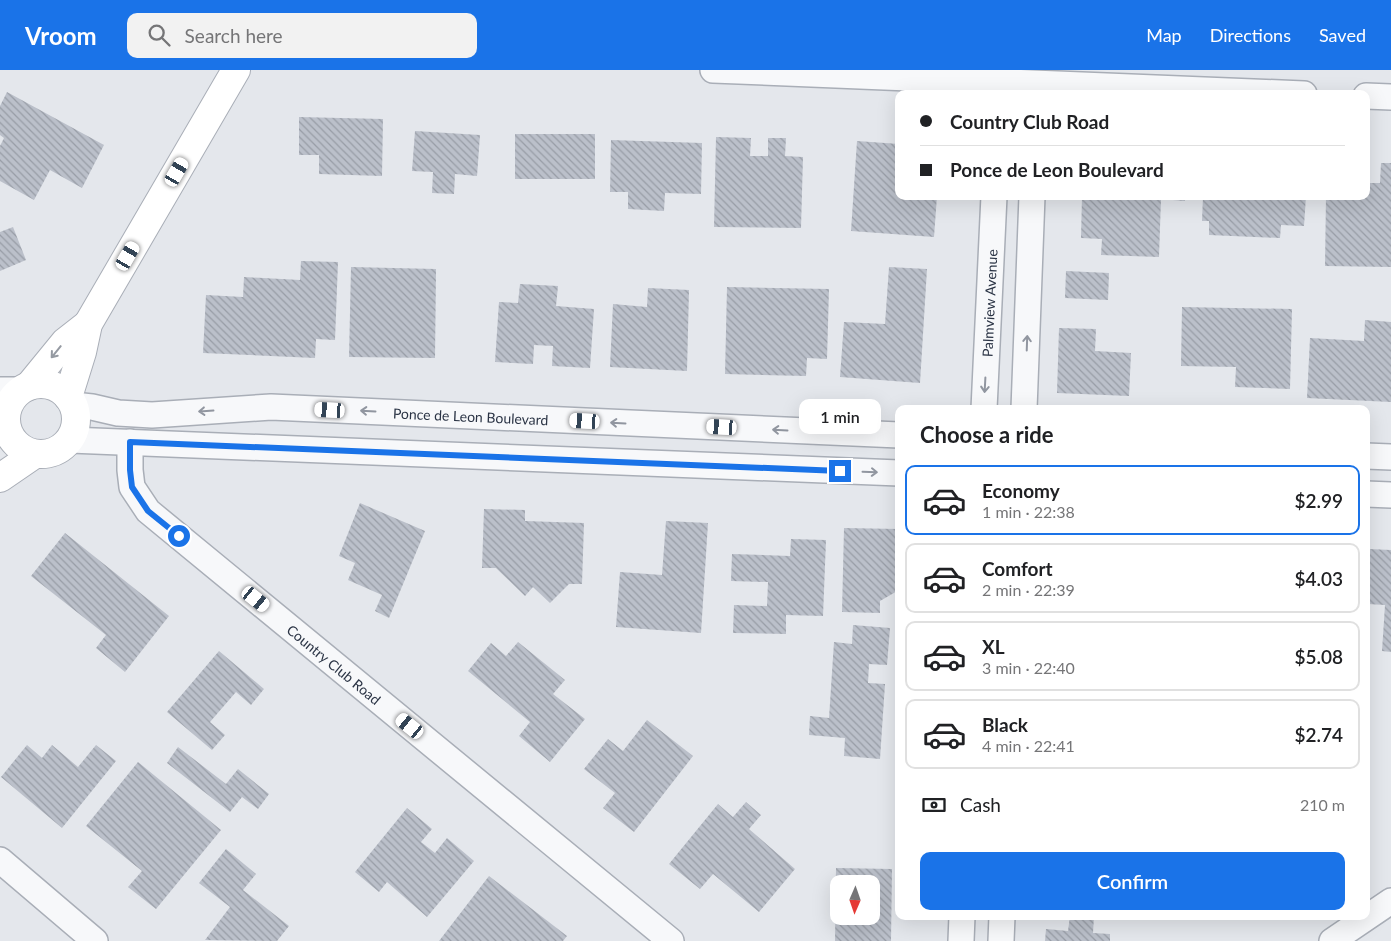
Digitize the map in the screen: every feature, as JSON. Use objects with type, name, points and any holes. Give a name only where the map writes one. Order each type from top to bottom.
[{"type":"street","points":[[70,401],[88,324],[236,70]]},
{"type":"street","points":[[713,70],[1008,85],[1172,90]]},
{"type":"street","points":[[1370,96],[1391,97]]},
{"type":"street","name":"Palmview Avenue","points":[[984,405],[994,200]]},
{"type":"street","points":[[1024,405],[1032,200]]},
{"type":"street","points":[[17,389],[46,384],[62,391],[70,401],[76,413],[76,423],[70,440],[63,447],[45,455],[27,452],[19,447],[3,430],[6,414],[17,389],[65,342],[88,324]]},
{"type":"street","name":"Ponce de Leon Boulevard","points":[[70,401],[118,413],[152,415],[272,407],[895,435]]},
{"type":"street","points":[[70,440],[895,473]]},
{"type":"street","name":"Country Club Road","points":[[130,442],[132,487],[148,511],[671,941]]},
{"type":"street","points":[[0,478],[36,454]]},
{"type":"street","points":[[1370,456],[1391,457]]},
{"type":"street","points":[[1370,494],[1391,495]]},
{"type":"street","points":[[0,860],[95,941]]},
{"type":"street","points":[[1370,915],[1391,901]]},
{"type":"street","points":[[961,941],[962,920]]},
{"type":"street","points":[[1001,941],[1002,920]]},
{"type":"street","points":[[1332,941],[1363,920]]},
{"type":"building","points":[[7,92],[104,145],[82,188],[50,170],[34,200],[0,181],[0,146],[4,138],[0,135],[0,106]]},
{"type":"building","points":[[299,117],[383,119],[382,176],[319,174],[319,155],[299,155]]},
{"type":"building","points":[[415,131],[480,135],[477,176],[455,174],[454,194],[432,193],[433,172],[412,171]]},
{"type":"building","points":[[515,134],[595,134],[595,179],[515,179]]},
{"type":"building","points":[[716,137],[751,138],[750,156],[768,156],[768,138],[786,138],[785,156],[803,157],[801,228],[714,227]]},
{"type":"building","points":[[611,140],[702,143],[701,194],[665,193],[664,211],[628,209],[628,192],[610,192]]},
{"type":"building","points":[[857,141],[895,144],[895,200],[937,200],[934,237],[851,231]]},
{"type":"building","points":[[1381,163],[1391,163],[1391,267],[1325,266],[1326,200],[1370,200],[1370,183],[1380,183]]},
{"type":"building","points":[[1082,200],[1161,200],[1159,257],[1101,255],[1102,239],[1081,238]]},
{"type":"building","points":[[1203,200],[1306,200],[1304,226],[1281,225],[1280,238],[1209,235],[1209,221],[1202,221]]},
{"type":"building","points":[[13,227],[26,260],[0,271],[0,232]]},
{"type":"building","points":[[301,261],[338,262],[335,340],[316,339],[315,358],[203,353],[206,295],[243,297],[244,277],[300,280]]},
{"type":"building","points":[[351,267],[436,269],[435,358],[349,357]]},
{"type":"building","points":[[889,267],[927,269],[920,383],[840,377],[844,322],[885,324]]},
{"type":"building","points":[[1066,271],[1109,273],[1108,300],[1065,298]]},
{"type":"building","points":[[520,284],[558,286],[556,306],[594,309],[590,368],[552,366],[553,346],[534,345],[533,364],[495,362],[499,302],[518,303]]},
{"type":"building","points":[[727,287],[829,289],[827,359],[807,358],[806,376],[725,374]]},
{"type":"building","points":[[648,288],[689,290],[687,371],[610,367],[613,304],[647,307]]},
{"type":"building","points":[[1182,307],[1292,309],[1290,389],[1235,387],[1236,367],[1181,366]]},
{"type":"building","points":[[1365,320],[1391,322],[1391,402],[1307,398],[1310,338],[1364,341]]},
{"type":"building","points":[[1059,328],[1096,329],[1095,351],[1131,353],[1129,396],[1057,393]]},
{"type":"building","points":[[360,503],[425,531],[389,618],[375,611],[382,595],[348,580],[355,563],[339,556]]},
{"type":"building","points":[[484,509],[525,510],[525,521],[584,523],[582,584],[569,584],[550,603],[533,587],[525,596],[496,568],[482,568]]},
{"type":"building","points":[[666,521],[708,523],[701,633],[616,627],[620,572],[662,575]]},
{"type":"building","points":[[844,528],[895,529],[895,592],[880,601],[880,613],[842,612]]},
{"type":"building","points":[[65,533],[169,616],[125,672],[96,648],[106,635],[31,576]]},
{"type":"building","points":[[791,539],[826,540],[823,616],[786,615],[786,634],[733,633],[734,605],[767,606],[768,582],[731,581],[732,554],[790,556]]},
{"type":"building","points":[[1370,549],[1391,550],[1391,652],[1382,651],[1385,605],[1370,604]]},
{"type":"building","points":[[853,625],[890,628],[887,665],[869,664],[868,683],[885,684],[880,759],[844,756],[845,738],[809,735],[810,716],[829,718],[834,642],[852,644]]},
{"type":"building","points":[[518,642],[565,680],[553,694],[585,719],[550,762],[519,736],[530,722],[468,671],[491,643],[506,656]]},
{"type":"building","points":[[219,651],[264,689],[251,705],[236,692],[210,722],[225,735],[212,750],[167,712]]},
{"type":"building","points":[[647,720],[693,756],[634,832],[603,808],[615,793],[584,769],[608,739],[623,751]]},
{"type":"building","points":[[27,745],[42,758],[52,745],[78,767],[96,745],[116,761],[62,828],[1,777]]},
{"type":"building","points":[[178,747],[226,784],[238,769],[269,794],[258,809],[242,797],[230,812],[167,763]]},
{"type":"building","points":[[138,762],[221,830],[156,909],[128,887],[142,871],[86,826]]},
{"type":"building","points":[[746,802],[761,815],[749,829],[795,869],[759,912],[713,874],[700,889],[669,864],[718,804],[733,817]]},
{"type":"building","points":[[407,808],[432,829],[421,842],[435,853],[447,838],[474,861],[427,917],[387,882],[379,892],[355,872]]},
{"type":"building","points":[[226,849],[256,874],[243,890],[289,926],[277,941],[205,940],[230,907],[199,883]]},
{"type":"building","points":[[836,868],[892,869],[891,941],[835,941],[835,925],[880,925],[880,875],[836,875]]},
{"type":"building","points":[[489,876],[567,936],[563,941],[439,941]]},
{"type":"building","points":[[1069,920],[1094,920],[1093,933],[1110,934],[1110,941],[1045,941],[1046,929],[1068,931]]},
{"type":"route","points":[[179,536],[148,511],[132,487],[130,442],[840,471]]}]
